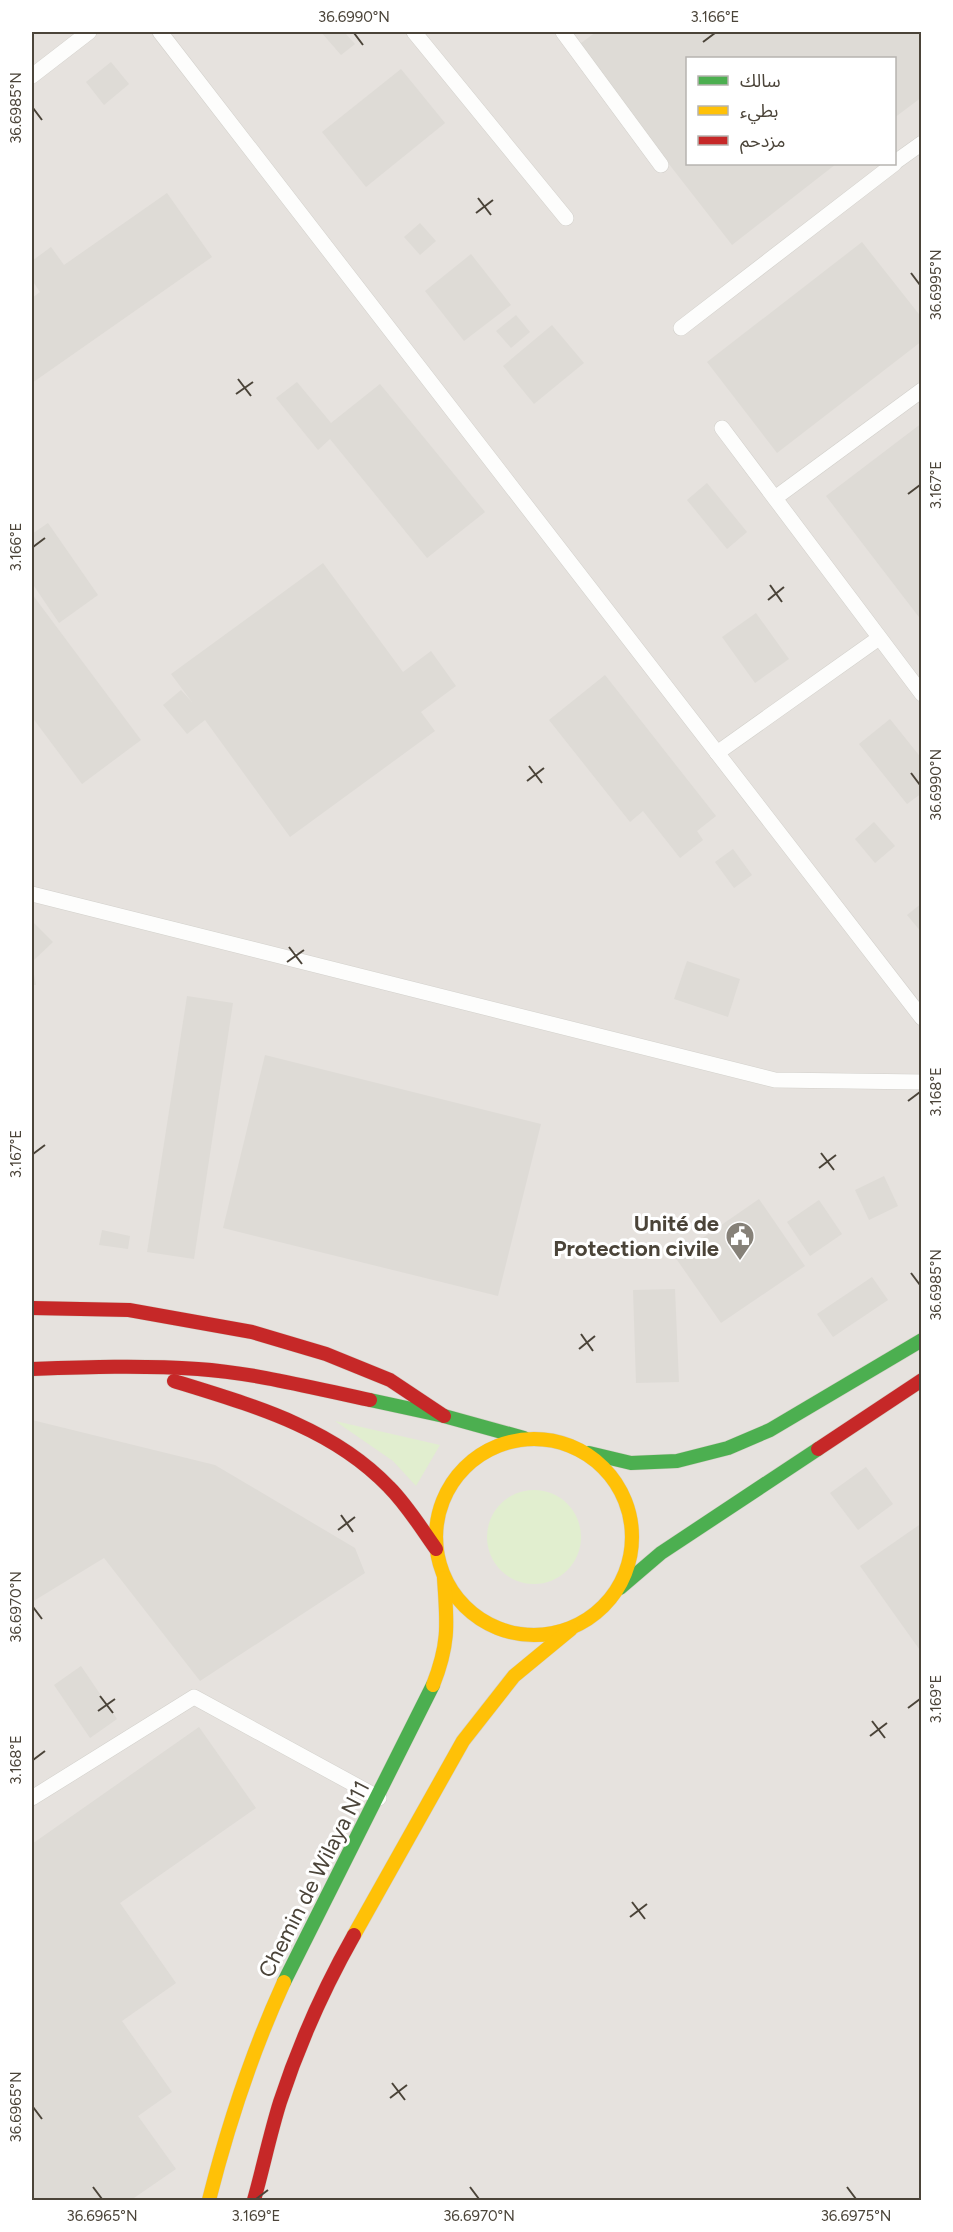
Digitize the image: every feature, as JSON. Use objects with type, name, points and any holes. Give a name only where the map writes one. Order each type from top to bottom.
[{"type":"main road","points":[[32,1308],[129,1310],[252,1332],[326,1354],[390,1380],[444,1416]]},
{"type":"main road","points":[[32,1370],[127,1366],[200,1369],[258,1376],[444,1416],[524,1438],[556,1440],[586,1452],[631,1463],[677,1461],[728,1448],[770,1430],[921,1340]]},
{"type":"main road","points":[[127,1366],[244,1403],[338,1443],[389,1486],[436,1549]]},
{"type":"main road","points":[[254,2200],[280,2103],[304,2038],[332,1974],[463,1741],[485,1711],[514,1676],[571,1629],[597,1613],[616,1591],[661,1553],[921,1380]]},
{"type":"main road","points":[[524,1438],[493,1446],[467,1464],[447,1489],[437,1519],[436,1549],[444,1578],[461,1603],[484,1622],[512,1633],[542,1635],[571,1629]]},
{"type":"main road","points":[[586,1452],[610,1473],[626,1501],[633,1532],[629,1564],[616,1591]]},
{"type":"main road","name":"Chemin de Wilaya N11","points":[[209,2200],[240,2089],[265,2023],[294,1960],[379,1798],[432,1689],[442,1662],[448,1634],[444,1578]]},
{"type":"lane","points":[[32,76],[89,32]]},
{"type":"lane","points":[[160,32],[921,1018]]},
{"type":"lane","points":[[414,32],[566,218]]},
{"type":"lane","points":[[563,32],[661,165]]},
{"type":"lane","points":[[896,162],[921,143]]},
{"type":"lane","points":[[681,328],[891,165]]},
{"type":"lane","points":[[775,498],[921,390]]},
{"type":"lane","points":[[722,428],[921,694]]},
{"type":"lane","points":[[717,753],[879,638]]},
{"type":"lane","points":[[32,894],[775,1080],[921,1082]]},
{"type":"lane","points":[[32,1798],[194,1697],[379,1798]]},
{"type":"shaded area","points":[[32,32],[921,32],[921,2200],[32,2200]]},
{"type":"green space","points":[[335,1421],[440,1445],[416,1486],[393,1461]]},
{"type":"green space","points":[[534,1490],[552,1494],[567,1504],[577,1519],[581,1537],[577,1555],[567,1570],[552,1580],[534,1584],[516,1580],[501,1570],[491,1555],[487,1537],[491,1519],[501,1504],[516,1494]]},
{"type":"building","points":[[321,32],[344,32],[355,44],[341,55]]},
{"type":"building","points":[[596,32],[922,32],[922,97],[896,116],[896,57],[686,57],[686,165],[835,165],[732,245],[577,46]]},
{"type":"building","points":[[111,62],[129,84],[104,105],[86,82]]},
{"type":"building","points":[[401,69],[445,123],[366,187],[322,132]]},
{"type":"building","points":[[167,193],[212,257],[32,383],[32,298],[40,292],[32,280],[32,261],[51,247],[64,265]]},
{"type":"building","points":[[420,223],[436,241],[420,255],[404,237]]},
{"type":"building","points":[[862,242],[922,318],[922,341],[777,453],[707,362]]},
{"type":"building","points":[[471,254],[511,305],[464,341],[425,291]]},
{"type":"building","points":[[516,315],[530,332],[511,348],[496,331]]},
{"type":"building","points":[[552,325],[584,363],[534,404],[503,366]]},
{"type":"building","points":[[297,382],[331,423],[380,384],[485,512],[427,558],[330,439],[318,450],[276,398]]},
{"type":"building","points":[[922,423],[922,621],[826,496]]},
{"type":"building","points":[[707,483],[747,532],[727,549],[687,500]]},
{"type":"building","points":[[48,523],[98,595],[59,623],[32,583],[32,534]]},
{"type":"building","points":[[323,563],[403,672],[431,651],[456,686],[421,712],[435,731],[290,837],[205,720],[187,734],[163,705],[181,690],[192,702],[171,674]]},
{"type":"building","points":[[32,594],[141,740],[82,784],[32,717]]},
{"type":"building","points":[[756,613],[789,659],[755,683],[722,637]]},
{"type":"building","points":[[605,675],[716,816],[697,831],[703,840],[680,858],[643,811],[630,822],[549,720]]},
{"type":"building","points":[[890,719],[922,759],[922,793],[907,804],[859,744]]},
{"type":"building","points":[[874,822],[895,846],[875,863],[855,839]]},
{"type":"building","points":[[733,849],[752,875],[734,888],[715,862]]},
{"type":"building","points":[[922,903],[922,933],[907,915]]},
{"type":"building","points":[[33,922],[53,942],[34,960],[32,957]]},
{"type":"building","points":[[687,961],[740,979],[728,1017],[674,999]]},
{"type":"building","points":[[32,964],[36,985],[32,985]]},
{"type":"building","points":[[187,996],[233,1003],[194,1259],[147,1252]]},
{"type":"building","points":[[265,1055],[541,1124],[498,1296],[223,1228]]},
{"type":"building","points":[[884,1176],[898,1206],[869,1220],[855,1190]]},
{"type":"building","name":"Unité de Protection civile","points":[[759,1199],[805,1266],[721,1323],[675,1257]]},
{"type":"building","points":[[819,1200],[842,1234],[810,1256],[787,1222]]},
{"type":"building","points":[[102,1230],[130,1236],[128,1249],[99,1245]]},
{"type":"building","points":[[872,1277],[888,1300],[833,1337],[817,1314]]},
{"type":"building","points":[[675,1289],[679,1382],[636,1383],[633,1290]]},
{"type":"building","points":[[32,1420],[215,1465],[355,1548],[365,1573],[200,1681],[104,1558],[32,1602]]},
{"type":"building","points":[[866,1467],[893,1504],[858,1530],[830,1493]]},
{"type":"building","points":[[922,1523],[922,1653],[860,1566]]},
{"type":"building","points":[[81,1666],[117,1719],[90,1738],[54,1685]]},
{"type":"building","points":[[199,1727],[256,1808],[120,1903],[176,1983],[122,2021],[172,2092],[138,2116],[176,2169],[131,2200],[32,2200],[32,1844]]},
{"type":"traffic: fast","points":[[589,1453],[631,1463],[677,1461],[728,1448],[770,1430],[922,1340]]},
{"type":"traffic: fast","points":[[370,1400],[444,1416],[524,1438]]},
{"type":"traffic: fast","points":[[620,1588],[661,1553],[818,1449]]},
{"type":"traffic: fast","points":[[284,1982],[433,1685]]},
{"type":"traffic: slow","points":[[524,1439],[544,1439],[580,1450],[589,1455],[610,1475],[625,1499],[632,1527],[632,1537],[632,1547],[625,1575],[616,1592],[596,1613],[572,1628],[544,1635],[524,1635],[496,1628],[479,1619],[452,1592],[440,1565],[436,1547],[436,1527],[443,1499],[452,1482],[479,1455],[506,1443],[524,1439]]},
{"type":"traffic: slow","points":[[433,1685],[445,1644],[444,1578]]},
{"type":"traffic: slow","points":[[354,1935],[463,1741],[514,1676],[571,1629]]},
{"type":"traffic: slow","points":[[209,2200],[242,2089],[261,2035],[284,1982]]},
{"type":"traffic: jam","points":[[32,1308],[129,1310],[252,1332],[326,1354],[390,1380],[444,1416]]},
{"type":"traffic: jam","points":[[32,1369],[135,1367],[220,1371],[284,1381],[370,1400]]},
{"type":"traffic: jam","points":[[818,1449],[922,1380]]},
{"type":"traffic: jam","points":[[174,1381],[289,1420],[342,1448],[367,1466],[396,1494],[436,1549]]},
{"type":"traffic: jam","points":[[254,2200],[287,2080],[322,1996],[354,1935]]},
{"type":"place","name":"Unité de Protection civile","points":[[740,1262]]}]
